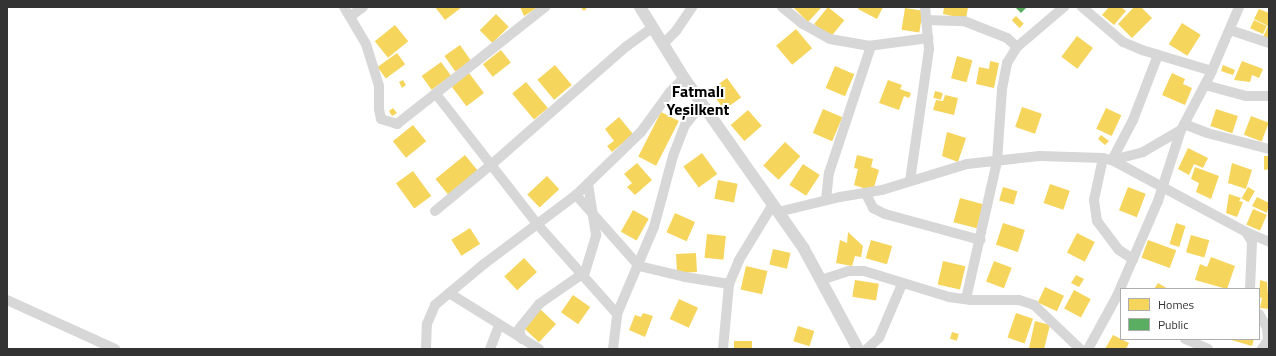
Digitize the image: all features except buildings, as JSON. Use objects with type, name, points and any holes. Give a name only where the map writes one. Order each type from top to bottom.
[{"type":"street","points":[[344,7],[351,16],[366,44],[379,86],[379,109],[381,119],[397,124],[545,7]]},
{"type":"street","points":[[351,16],[363,7]]},
{"type":"street","points":[[640,7],[684,78],[804,249],[858,349]]},
{"type":"street","points":[[663,44],[676,31],[692,7]]},
{"type":"street","points":[[782,7],[803,24],[830,39],[871,46],[928,38]]},
{"type":"street","points":[[910,181],[929,50],[925,7]]},
{"type":"street","points":[[966,299],[981,240],[997,161],[1002,89],[1007,64],[1017,47],[1064,7]]},
{"type":"street","points":[[1082,7],[1123,42],[1158,55],[1212,71]]},
{"type":"street","points":[[1123,288],[1133,259],[1163,188],[1182,127],[1212,71],[1240,7]]},
{"type":"street","points":[[926,20],[964,21],[1007,38],[1017,47]]},
{"type":"street","points":[[435,211],[492,164],[628,46],[653,28]]},
{"type":"street","points":[[1230,30],[1269,43]]},
{"type":"street","points":[[826,200],[829,173],[871,46]]},
{"type":"street","points":[[1133,259],[1115,245],[1097,221],[1094,200],[1107,159],[1133,120],[1158,55]]},
{"type":"street","points":[[426,349],[427,324],[436,305],[449,293],[576,195],[641,132],[670,92],[684,78]]},
{"type":"street","points":[[1205,85],[1246,96],[1269,96]]},
{"type":"street","points":[[436,94],[538,225],[617,314]]},
{"type":"street","points":[[613,349],[617,314],[639,266],[654,227],[684,125],[702,104]]},
{"type":"street","points":[[723,349],[728,284],[740,260],[776,208],[866,194],[967,164],[1040,156],[1107,159],[1143,152],[1182,127],[1269,149]]},
{"type":"street","points":[[1107,159],[1246,232],[1269,242]]},
{"type":"street","points":[[522,339],[519,329],[539,304],[585,272],[596,235],[588,184]]},
{"type":"street","points":[[866,194],[873,208],[885,214],[981,240]]},
{"type":"street","points":[[576,195],[639,266],[685,277],[728,284]]},
{"type":"street","points":[[1246,232],[1252,242],[1250,288]]},
{"type":"street","points":[[821,280],[849,271],[864,271],[902,284],[966,299],[1007,298],[1034,305],[1080,349]]},
{"type":"street","points":[[867,349],[879,338],[902,284]]},
{"type":"street","points":[[449,293],[499,326],[539,349]]},
{"type":"street","points":[[7,300],[116,349]]},
{"type":"street","points":[[1088,349],[1117,305]]},
{"type":"street","points":[[1260,316],[1267,328],[1268,340],[1264,348]]},
{"type":"street","points":[[490,349],[499,326]]},
{"type":"street","points":[[1187,340],[1208,349]]},
{"type":"district","name":"Fatmalı Yeşilkent","points":[[698,100]]}]
